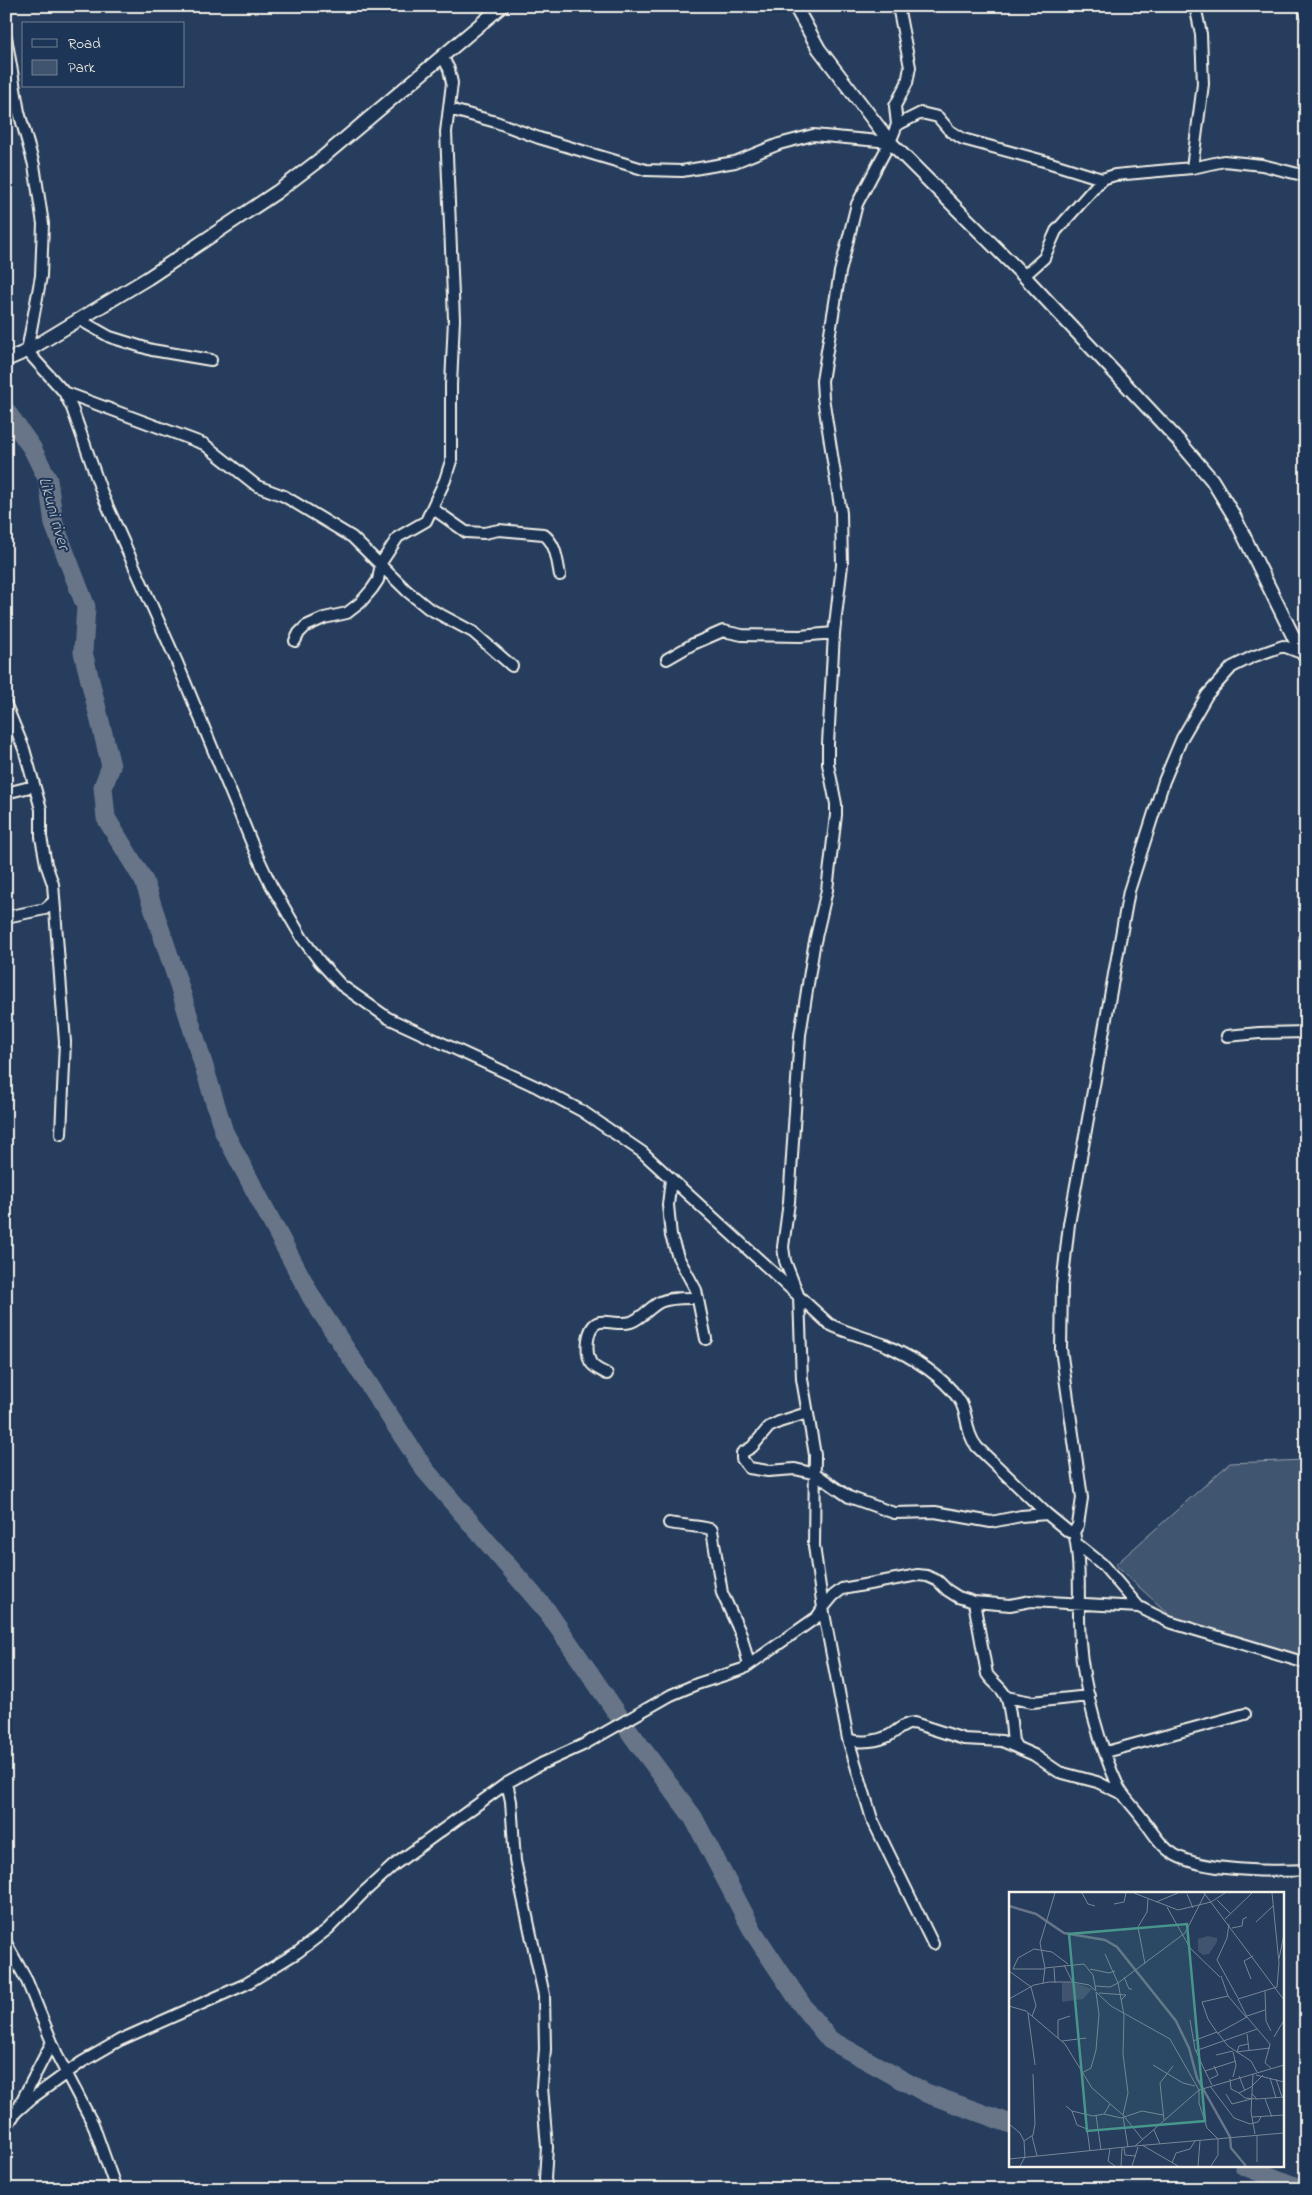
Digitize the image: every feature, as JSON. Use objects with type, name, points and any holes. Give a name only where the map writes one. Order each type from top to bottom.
[{"type":"street","points":[[6,360],[27,351],[148,278],[277,192],[324,157],[502,6]]},
{"type":"street","points":[[795,6],[819,49],[890,142],[1024,276],[1178,440],[1212,480],[1234,516],[1305,656]]},
{"type":"street","points":[[898,6],[910,67],[907,82],[895,106],[897,126],[855,211],[840,272],[823,370],[823,398],[841,513],[842,566],[834,632],[828,764],[836,804],[836,816],[827,890],[814,946],[800,1035],[789,1202],[783,1247],[785,1261],[799,1297],[802,1379],[815,1455],[814,1546],[823,1608],[848,1739],[872,1819],[933,1944]]},
{"type":"street","points":[[1192,168],[1203,84],[1201,34],[1195,6]]},
{"type":"street","points":[[1305,6],[1306,16]]},
{"type":"street","points":[[6,37],[19,112],[34,165],[43,224],[41,276],[27,351]]},
{"type":"street","points":[[295,641],[299,633],[306,626],[324,618],[347,612],[360,603],[378,580],[381,563],[398,537],[426,521],[445,480],[451,461],[451,376],[454,319],[446,132],[452,83],[449,69],[442,56]]},
{"type":"street","points":[[449,109],[646,170],[682,171],[734,162],[779,144],[813,135],[890,142]]},
{"type":"street","points":[[897,126],[922,113],[938,117],[950,131],[963,139],[1102,179]]},
{"type":"street","points":[[1024,276],[1044,258],[1056,231],[1102,179],[1115,175],[1192,168],[1224,161],[1262,165],[1306,176]]},
{"type":"street","points":[[80,320],[110,337],[152,350],[211,360]]},
{"type":"street","points":[[27,351],[64,392],[103,496],[176,660],[254,851],[302,938],[341,985],[388,1018],[537,1087],[582,1111],[642,1152],[829,1324],[840,1330],[900,1352],[922,1365],[945,1384],[959,1399],[970,1439],[1047,1514],[1075,1537],[1140,1607],[1169,1622],[1306,1663]]},
{"type":"street","points":[[64,392],[204,444],[257,486],[284,496],[352,537],[428,608],[473,632],[512,666]]},
{"type":"street","points":[[432,508],[466,532],[484,534],[499,530],[543,534],[553,546],[560,575]]},
{"type":"street","points":[[667,659],[693,644],[723,631],[742,635],[800,636],[834,632]]},
{"type":"street","points":[[1305,656],[1283,646],[1252,656],[1232,667],[1207,695],[1182,738],[1164,781],[1129,891],[1069,1224],[1062,1286],[1061,1350],[1082,1498],[1075,1537],[1080,1642],[1089,1696],[1106,1752],[1123,1795],[1165,1848],[1190,1861],[1224,1868],[1306,1870]]},
{"type":"street","points":[[6,706],[24,749],[41,810],[41,837],[46,864],[53,884],[65,1042],[61,1134]]},
{"type":"street","points":[[6,793],[34,786]]},
{"type":"street","points":[[6,917],[45,908],[54,901]]},
{"type":"street","points":[[1227,1036],[1306,1032]]},
{"type":"street","points":[[671,1179],[668,1205],[671,1236],[678,1257],[698,1298],[706,1339]]},
{"type":"street","points":[[607,1374],[592,1364],[588,1356],[589,1333],[592,1326],[598,1322],[624,1323],[632,1321],[660,1301],[698,1298]]},
{"type":"street","points":[[807,1413],[769,1427],[752,1447],[742,1453],[742,1459],[749,1468],[768,1471],[794,1469],[816,1474],[849,1497],[894,1513],[934,1512],[991,1522],[1021,1516],[1047,1514]]},
{"type":"street","points":[[669,1523],[694,1528],[708,1527],[712,1530],[722,1593],[741,1634],[749,1665]]},
{"type":"street","points":[[16,2112],[67,2073],[120,2040],[238,1988],[272,1970],[313,1942],[394,1865],[507,1783],[541,1764],[583,1745],[671,1695],[749,1665],[767,1650],[817,1617],[823,1608],[842,1589],[918,1575],[927,1576],[938,1581],[952,1594],[974,1602],[1010,1605],[1031,1601],[1140,1607]]},
{"type":"street","points":[[974,1602],[988,1674],[993,1683],[1001,1689],[1006,1697],[1013,1742],[1016,1746]]},
{"type":"street","points":[[1006,1697],[1032,1702],[1089,1696]]},
{"type":"street","points":[[1106,1752],[1245,1714]]},
{"type":"street","points":[[848,1739],[868,1741],[888,1736],[908,1723],[914,1723],[950,1736],[1002,1741],[1034,1755],[1059,1772],[1097,1782],[1123,1795]]},
{"type":"street","points":[[507,1783],[511,1806],[515,1860],[544,1995],[545,2049],[542,2087],[547,2147],[545,2179],[547,2189]]},
{"type":"street","points":[[6,1943],[27,1981],[52,2042],[93,2124],[116,2189]]},
{"type":"street","points":[[6,2127],[16,2112],[52,2042]]},
{"type":"green space","points":[[1306,1460],[1306,1658],[1173,1618],[1115,1565],[1230,1463]]},
{"type":"waterway","name":"Likuni river","points":[[6,411],[32,448],[48,480],[54,524],[86,607],[83,652],[111,766],[103,787],[106,818],[144,881],[179,985],[224,1132],[312,1298],[425,1470],[547,1611],[632,1735],[693,1817],[754,1933],[804,2008],[830,2040],[926,2093],[1009,2123]]},
{"type":"waterway","points":[[1249,2168],[1302,2189]]}]
